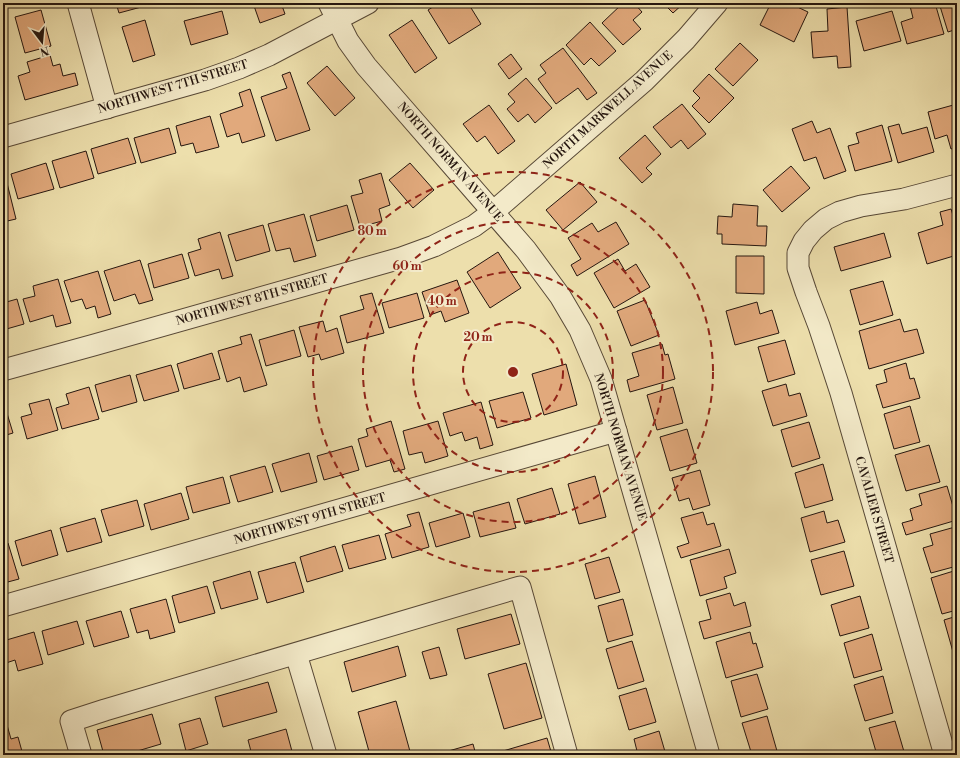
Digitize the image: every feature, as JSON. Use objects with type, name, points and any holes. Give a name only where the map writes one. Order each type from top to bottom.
[{"type":"street","points":[[78,3],[107,108]]},
{"type":"street","name":"NORTHWEST 7TH STREET","points":[[3,137],[205,80],[239,68],[269,55],[333,11],[368,3]]},
{"type":"street","name":"NORTH MARKWELL AVENUE","points":[[493,212],[644,81],[686,38],[717,3]]},
{"type":"street","name":"NORTH NORMAN AVENUE","points":[[333,11],[348,41],[366,66],[526,250],[556,290],[580,330],[601,379],[709,755]]},
{"type":"street","name":"CAVALIER STREET","points":[[945,755],[841,393],[798,268],[798,254],[804,240],[813,230],[826,219],[840,212],[957,185]]},
{"type":"street","name":"NORTHWEST 8TH STREET","points":[[3,370],[401,258],[434,246],[474,226],[493,212]]},
{"type":"street","name":"NORTHWEST 9TH STREET","points":[[3,606],[616,431]]},
{"type":"street","points":[[81,755],[71,721],[520,587],[567,755]]},
{"type":"street","points":[[296,654],[326,755]]},
{"type":"building","points":[[116,3],[145,3],[145,6],[119,13]]},
{"type":"building","points":[[253,3],[281,3],[285,14],[260,23]]},
{"type":"building","points":[[439,3],[468,3],[481,24],[449,44],[428,10]]},
{"type":"building","points":[[623,3],[634,3],[642,12],[633,20],[641,29],[623,45],[602,23]]},
{"type":"building","points":[[663,3],[684,3],[673,13]]},
{"type":"building","points":[[771,3],[789,3],[808,12],[794,42],[760,25]]},
{"type":"building","points":[[922,3],[935,3],[944,34],[907,44],[901,22],[913,18],[910,6]]},
{"type":"building","points":[[939,3],[957,3],[957,29],[948,32]]},
{"type":"building","points":[[847,7],[851,67],[838,68],[837,56],[813,58],[811,32],[828,31],[827,9]]},
{"type":"building","points":[[41,10],[51,46],[25,53],[15,17]]},
{"type":"building","points":[[222,11],[228,34],[191,45],[184,21]]},
{"type":"building","points":[[892,11],[901,41],[864,51],[856,21]]},
{"type":"building","points":[[145,20],[155,55],[133,62],[122,27]]},
{"type":"building","points":[[412,20],[437,58],[415,73],[389,35]]},
{"type":"building","points":[[590,22],[616,51],[599,66],[591,58],[584,65],[566,45]]},
{"type":"building","points":[[740,43],[758,60],[733,86],[715,69]]},
{"type":"building","points":[[563,48],[597,93],[587,100],[578,88],[556,104],[538,79],[546,73],[540,65]]},
{"type":"building","points":[[511,54],[522,69],[509,79],[498,64]]},
{"type":"building","points":[[50,55],[53,66],[60,64],[63,76],[75,73],[78,85],[25,100],[18,76],[30,72],[27,62]]},
{"type":"building","points":[[327,66],[355,98],[335,116],[307,83]]},
{"type":"building","points":[[290,72],[310,130],[276,141],[261,97],[287,88],[282,75]]},
{"type":"building","points":[[709,74],[734,98],[709,123],[692,106],[700,98],[693,91]]},
{"type":"building","points":[[526,78],[552,108],[535,123],[528,114],[518,122],[507,109],[515,102],[508,94]]},
{"type":"building","points":[[250,89],[265,136],[242,143],[239,133],[227,137],[220,114],[243,106],[239,93]]},
{"type":"building","points":[[682,104],[706,134],[688,149],[681,140],[671,148],[653,127]]},
{"type":"building","points":[[957,104],[957,147],[951,149],[947,135],[935,139],[928,112]]},
{"type":"building","points":[[489,105],[515,141],[498,154],[485,136],[477,142],[463,124]]},
{"type":"building","points":[[210,116],[219,147],[196,153],[193,143],[181,146],[176,126]]},
{"type":"building","points":[[812,121],[817,133],[830,128],[846,171],[824,179],[816,157],[804,161],[792,129]]},
{"type":"building","points":[[899,124],[902,134],[927,127],[934,152],[898,163],[888,127]]},
{"type":"building","points":[[882,125],[892,161],[855,171],[848,146],[859,143],[856,133]]},
{"type":"building","points":[[169,128],[176,153],[141,163],[134,138]]},
{"type":"building","points":[[645,135],[661,154],[646,168],[652,174],[642,183],[619,158]]},
{"type":"building","points":[[128,138],[136,163],[98,174],[91,149]]},
{"type":"building","points":[[86,151],[94,178],[60,188],[52,161]]},
{"type":"building","points":[[46,163],[54,189],[18,199],[11,174]]},
{"type":"building","points":[[410,163],[434,190],[413,208],[389,180]]},
{"type":"building","points":[[791,166],[810,188],[782,212],[763,190]]},
{"type":"building","points":[[381,173],[390,205],[379,209],[382,221],[360,227],[351,196],[363,193],[359,180]]},
{"type":"building","points":[[580,182],[597,202],[563,230],[546,210]]},
{"type":"building","points":[[7,183],[16,219],[3,222],[3,184]]},
{"type":"building","points":[[733,204],[758,206],[757,226],[767,226],[766,246],[722,244],[722,234],[717,234],[718,216],[732,217]]},
{"type":"building","points":[[347,205],[354,230],[317,241],[310,216]]},
{"type":"building","points":[[951,209],[957,228],[957,255],[927,264],[918,233],[943,225],[940,212]]},
{"type":"building","points":[[304,214],[316,256],[294,262],[290,248],[276,251],[268,224]]},
{"type":"building","points":[[616,222],[629,244],[577,276],[571,265],[581,259],[568,238],[592,223],[598,232]]},
{"type":"building","points":[[263,225],[270,251],[236,261],[228,235]]},
{"type":"building","points":[[220,232],[233,276],[222,279],[219,269],[195,276],[188,253],[201,249],[198,239]]},
{"type":"building","points":[[884,233],[891,257],[841,271],[834,247]]},
{"type":"building","points":[[498,252],[521,288],[490,308],[467,272]]},
{"type":"building","points":[[182,254],[189,278],[154,288],[148,264]]},
{"type":"building","points":[[736,256],[764,256],[764,294],[736,293]]},
{"type":"building","points":[[618,259],[625,271],[636,264],[650,287],[614,308],[594,273]]},
{"type":"building","points":[[140,260],[153,300],[139,304],[135,294],[114,301],[104,271]]},
{"type":"building","points":[[98,271],[111,314],[98,318],[95,306],[86,309],[82,299],[71,302],[64,281]]},
{"type":"building","points":[[58,279],[71,323],[56,327],[53,315],[30,322],[23,299],[35,296],[33,286]]},
{"type":"building","points":[[457,280],[469,313],[445,322],[441,311],[430,315],[422,292]]},
{"type":"building","points":[[883,281],[893,315],[860,325],[850,290]]},
{"type":"building","points":[[372,293],[384,333],[347,343],[340,316],[364,309],[360,296]]},
{"type":"building","points":[[417,293],[424,318],[389,328],[382,303]]},
{"type":"building","points":[[17,299],[24,324],[3,330],[3,303]]},
{"type":"building","points":[[645,300],[659,335],[631,346],[617,311]]},
{"type":"building","points":[[757,302],[760,314],[772,310],[779,333],[735,345],[726,311]]},
{"type":"building","points":[[900,319],[904,332],[917,329],[924,353],[869,369],[859,331]]},
{"type":"building","points":[[323,321],[326,332],[337,328],[344,353],[321,360],[319,354],[308,357],[299,327]]},
{"type":"building","points":[[294,330],[301,356],[266,366],[259,340]]},
{"type":"building","points":[[251,334],[267,385],[244,392],[240,377],[227,382],[218,351],[242,344],[240,337]]},
{"type":"building","points":[[785,340],[795,374],[768,382],[758,347]]},
{"type":"building","points":[[662,344],[665,355],[668,354],[675,379],[630,392],[627,380],[639,376],[632,353]]},
{"type":"building","points":[[212,353],[220,379],[184,389],[177,364]]},
{"type":"building","points":[[906,363],[910,379],[914,378],[920,398],[883,408],[876,385],[887,382],[884,370]]},
{"type":"building","points":[[566,364],[577,405],[544,415],[532,374]]},
{"type":"building","points":[[171,365],[179,391],[144,401],[136,375]]},
{"type":"building","points":[[130,375],[137,402],[102,412],[95,385]]},
{"type":"building","points":[[786,384],[789,396],[800,393],[807,416],[773,426],[762,391]]},
{"type":"building","points":[[89,387],[99,419],[62,429],[56,408],[69,404],[66,394]]},
{"type":"building","points":[[673,387],[683,423],[657,430],[647,395]]},
{"type":"building","points":[[523,392],[531,418],[497,428],[489,401]]},
{"type":"building","points":[[49,399],[58,430],[27,439],[21,417],[32,414],[29,404]]},
{"type":"building","points":[[481,402],[493,445],[480,449],[477,437],[465,441],[462,432],[450,436],[443,413]]},
{"type":"building","points":[[910,406],[920,442],[894,449],[884,414]]},
{"type":"building","points":[[6,410],[13,433],[3,436],[3,411]]},
{"type":"building","points":[[391,421],[405,469],[394,472],[390,460],[366,467],[358,439],[368,436],[366,429]]},
{"type":"building","points":[[438,421],[448,456],[425,463],[422,452],[409,455],[403,431]]},
{"type":"building","points":[[809,422],[820,458],[792,467],[781,430]]},
{"type":"building","points":[[687,429],[697,463],[670,471],[660,437]]},
{"type":"building","points":[[929,445],[940,482],[906,491],[895,455]]},
{"type":"building","points":[[352,446],[359,470],[324,480],[317,456]]},
{"type":"building","points":[[309,453],[317,482],[281,492],[272,464]]},
{"type":"building","points":[[823,464],[833,500],[805,508],[795,473]]},
{"type":"building","points":[[265,466],[273,492],[238,502],[230,476]]},
{"type":"building","points":[[700,470],[710,505],[693,510],[689,498],[679,501],[672,478]]},
{"type":"building","points":[[595,476],[606,517],[579,524],[568,484]]},
{"type":"building","points":[[223,477],[230,503],[193,513],[186,487]]},
{"type":"building","points":[[947,486],[957,520],[906,535],[902,523],[913,520],[910,509],[922,505],[919,494]]},
{"type":"building","points":[[552,488],[560,514],[525,524],[517,499]]},
{"type":"building","points":[[181,493],[189,519],[151,530],[144,504]]},
{"type":"building","points":[[137,500],[144,526],[109,536],[101,510]]},
{"type":"building","points":[[509,502],[516,528],[480,537],[473,512]]},
{"type":"building","points":[[824,511],[827,523],[838,520],[845,542],[810,552],[801,518]]},
{"type":"building","points":[[419,512],[429,547],[392,558],[385,534],[411,526],[407,515]]},
{"type":"building","points":[[703,512],[707,525],[714,523],[721,546],[681,558],[677,547],[689,543],[681,518]]},
{"type":"building","points":[[463,513],[470,537],[436,547],[429,523]]},
{"type":"building","points":[[95,518],[102,542],[67,552],[60,528]]},
{"type":"building","points":[[955,527],[957,533],[957,566],[931,573],[923,548],[933,545],[930,534]]},
{"type":"building","points":[[51,530],[58,555],[22,566],[15,541]]},
{"type":"building","points":[[379,535],[386,559],[349,569],[342,545]]},
{"type":"building","points":[[8,543],[19,579],[4,583],[3,545]]},
{"type":"building","points":[[335,546],[343,571],[307,582],[300,557]]},
{"type":"building","points":[[729,549],[736,573],[724,577],[727,588],[700,596],[690,560]]},
{"type":"building","points":[[844,551],[854,586],[821,595],[811,560]]},
{"type":"building","points":[[609,557],[620,592],[595,599],[585,564]]},
{"type":"building","points":[[295,562],[304,592],[267,603],[258,572]]},
{"type":"building","points":[[957,570],[957,610],[942,614],[931,578]]},
{"type":"building","points":[[250,571],[258,599],[221,609],[213,582]]},
{"type":"building","points":[[207,586],[215,613],[179,623],[172,596]]},
{"type":"building","points":[[730,593],[734,606],[745,602],[751,626],[704,639],[699,622],[711,619],[706,600]]},
{"type":"building","points":[[860,596],[869,628],[840,636],[831,605]]},
{"type":"building","points":[[166,599],[175,632],[150,639],[148,630],[137,633],[130,609]]},
{"type":"building","points":[[623,599],[633,635],[608,642],[598,606]]},
{"type":"building","points":[[121,611],[129,637],[94,647],[86,621]]},
{"type":"building","points":[[511,614],[520,644],[465,659],[457,629]]},
{"type":"building","points":[[957,616],[957,650],[953,652],[944,620]]},
{"type":"building","points":[[77,621],[84,644],[48,655],[42,631]]},
{"type":"building","points":[[34,632],[43,664],[18,671],[15,660],[3,664],[3,641]]},
{"type":"building","points":[[750,632],[753,644],[756,643],[763,667],[726,678],[716,642]]},
{"type":"building","points":[[872,634],[882,670],[854,678],[844,643]]},
{"type":"building","points":[[632,641],[644,681],[618,689],[606,649]]},
{"type":"building","points":[[398,646],[406,676],[352,692],[344,662]]},
{"type":"building","points":[[439,647],[447,675],[430,679],[422,652]]},
{"type":"building","points":[[526,663],[542,718],[504,729],[488,674]]},
{"type":"building","points":[[757,674],[768,709],[741,717],[731,681]]},
{"type":"building","points":[[883,676],[893,713],[865,721],[854,685]]},
{"type":"building","points":[[268,682],[277,712],[223,727],[215,697]]},
{"type":"building","points":[[646,688],[656,722],[629,730],[619,696]]},
{"type":"building","points":[[396,701],[411,755],[370,755],[358,712]]},
{"type":"building","points":[[152,714],[161,744],[124,755],[104,755],[97,730]]},
{"type":"building","points":[[767,716],[777,751],[764,755],[752,755],[742,723]]},
{"type":"building","points":[[200,718],[208,744],[186,751],[179,724]]},
{"type":"building","points":[[895,721],[905,755],[877,755],[869,728]]},
{"type":"building","points":[[7,725],[11,739],[18,737],[23,755],[3,755],[3,727]]},
{"type":"building","points":[[286,729],[293,755],[252,755],[248,740]]},
{"type":"building","points":[[659,731],[666,755],[638,755],[634,739]]},
{"type":"building","points":[[547,738],[552,755],[493,754]]},
{"type":"building","points":[[473,744],[476,755],[446,755],[445,752]]}]
